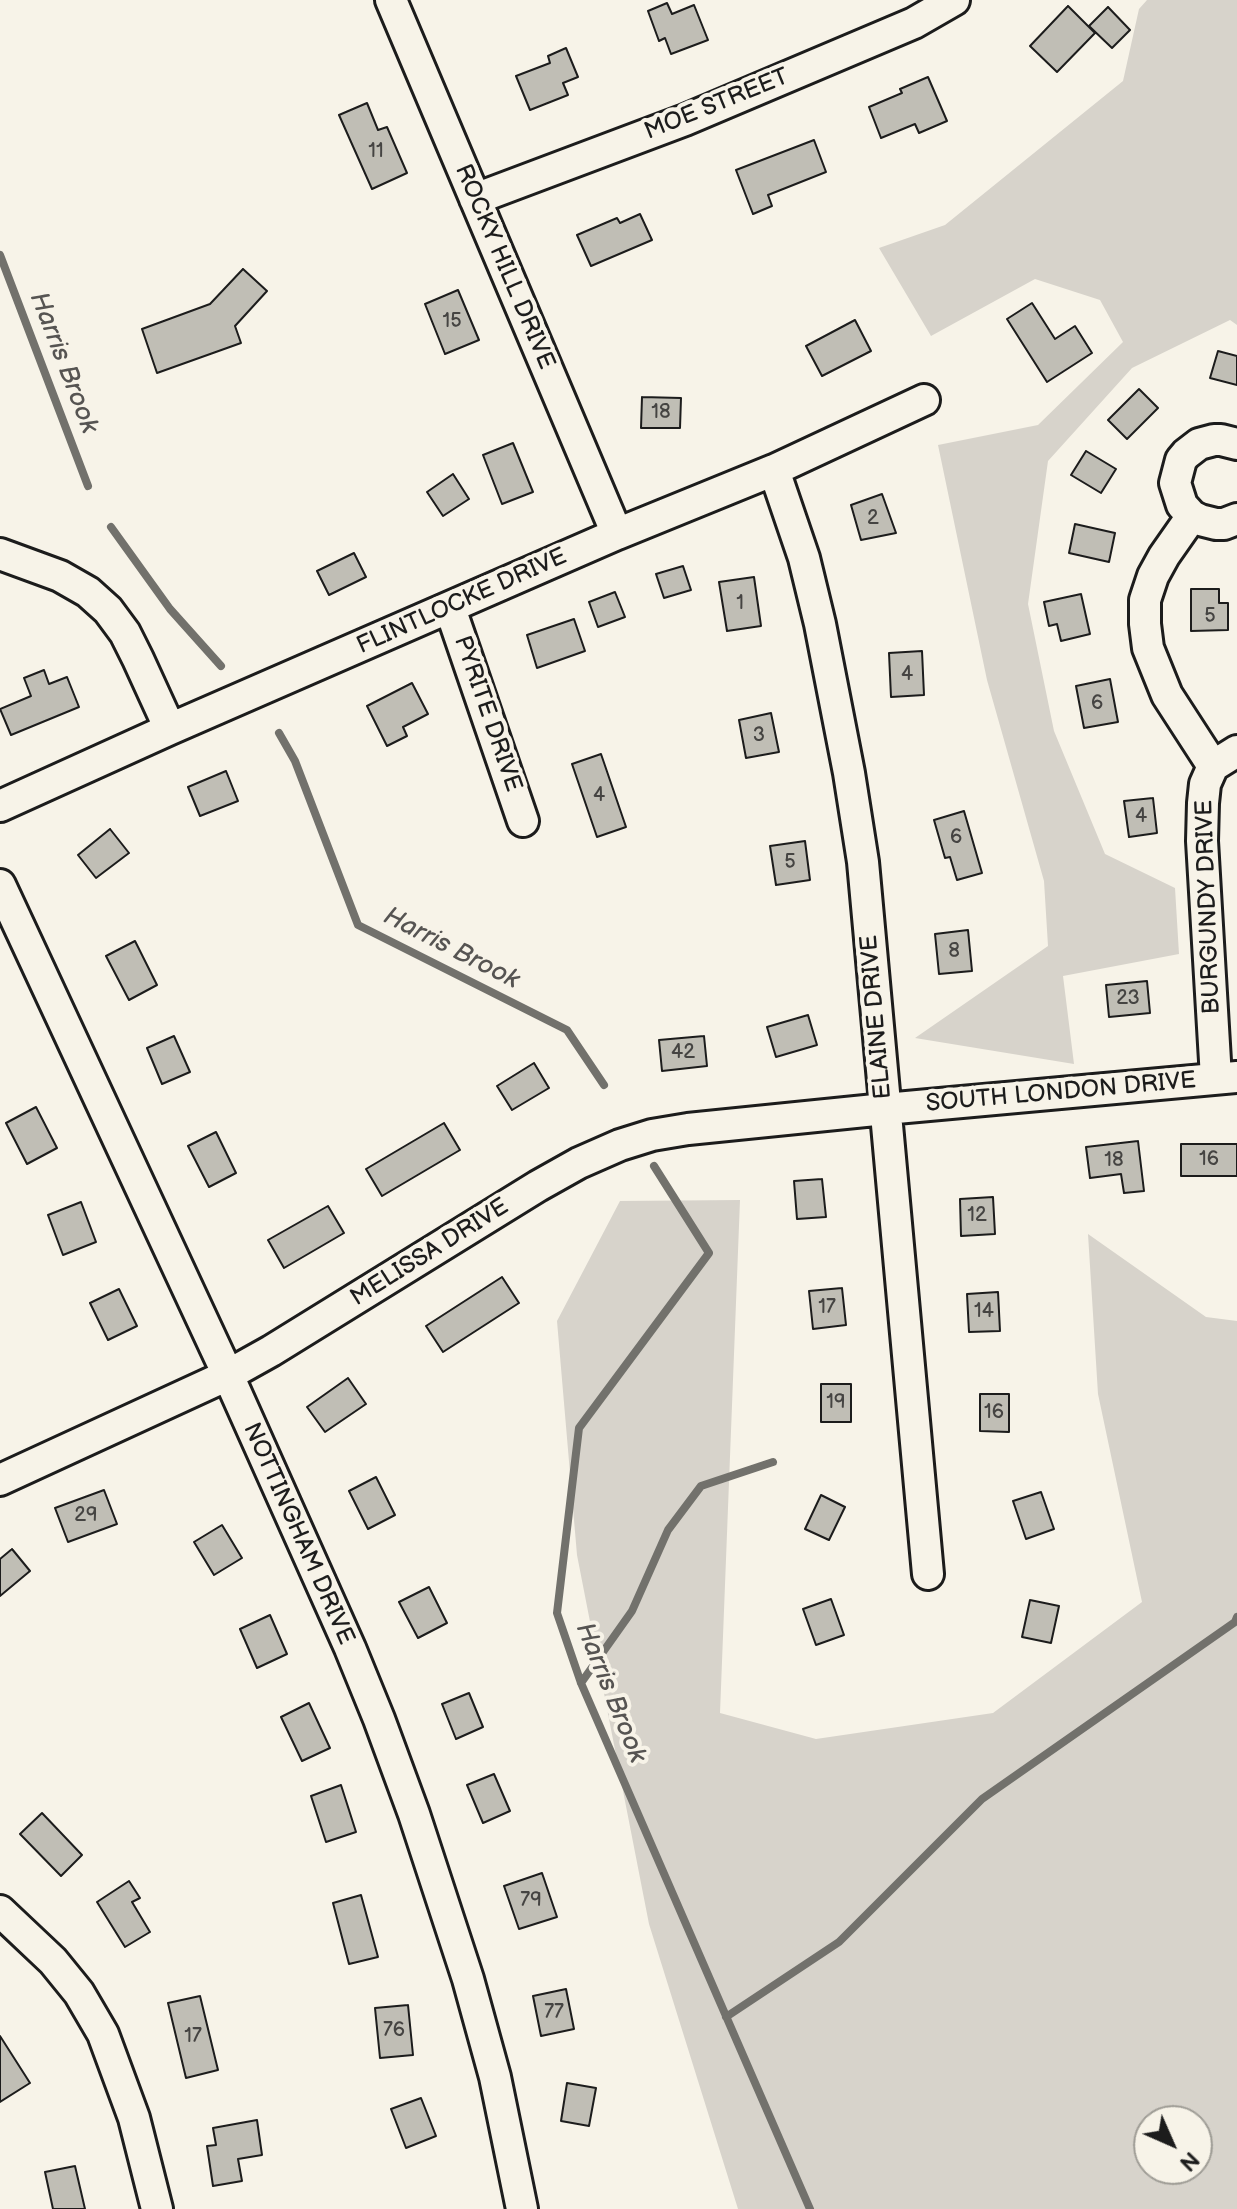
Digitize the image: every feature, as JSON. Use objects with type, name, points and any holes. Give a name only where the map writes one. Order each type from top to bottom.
[{"type":"street","name":"ROCKY HILL DRIVE","points":[[391,0],[617,534]]},
{"type":"street","name":"MOE STREET","points":[[475,199],[685,120],[914,23],[954,0]]},
{"type":"street","name":"FLINTLOCKE DRIVE","points":[[0,806],[617,534],[774,470],[924,400]]},
{"type":"street","points":[[1237,444],[1221,440],[1206,441],[1181,460],[1176,475],[1176,490],[1182,505],[1192,516],[1216,524],[1237,519]]},
{"type":"street","name":"ELAINE DRIVE","points":[[774,470],[804,558],[849,773],[863,862],[928,1574]]},
{"type":"street","points":[[1192,516],[1153,576],[1145,600],[1148,648],[1167,695],[1225,758]]},
{"type":"street","points":[[0,554],[60,576],[88,592],[108,610],[125,633],[170,729]]},
{"type":"street","name":"PYRITE DRIVE","points":[[450,608],[523,821]]},
{"type":"street","name":"BURGUNDY DRIVE","points":[[1225,758],[1205,784],[1202,841],[1226,1078]]},
{"type":"street","name":"NOTTINGHAM DRIVE","points":[[0,885],[228,1375],[350,1648],[414,1814],[468,1979],[491,2063],[522,2209]]},
{"type":"street","name":"SOUTH LONDON DRIVE","points":[[885,1109],[1226,1078]]},
{"type":"street","name":"MELISSA DRIVE","points":[[0,1480],[228,1375],[538,1186],[620,1145],[652,1135],[688,1129],[885,1109]]},
{"type":"street","points":[[0,1911],[53,1961],[79,1993],[103,2034],[134,2118],[157,2209]]},
{"type":"shaded area","points":[[1147,0],[1237,0],[1237,325],[1230,320],[1132,368],[1048,461],[1028,604],[1054,731],[1105,854],[1175,888],[1179,954],[1063,976],[1074,1064],[915,1038],[1048,946],[1044,881],[987,680],[938,445],[1038,425],[1123,342],[1100,300],[1035,279],[931,336],[879,248],[945,225],[1123,81],[1139,9]]},
{"type":"shaded area","points":[[740,1200],[720,1713],[816,1739],[993,1713],[1142,1602],[1098,1394],[1088,1234],[1206,1317],[1237,1321],[1237,2209],[738,2209],[649,1924],[577,1555],[557,1321],[620,1201]]},
{"type":"building","points":[[667,3],[672,14],[694,5],[708,40],[671,54],[665,38],[659,41],[648,11]]},
{"type":"building","points":[[1068,6],[1095,33],[1057,72],[1030,46]]},
{"type":"building","points":[[1108,7],[1130,30],[1112,48],[1089,26]]},
{"type":"building","points":[[566,48],[578,77],[563,83],[568,95],[530,110],[516,76],[550,63],[548,56]]},
{"type":"building","points":[[928,77],[947,121],[919,133],[915,124],[881,138],[869,107],[902,93],[900,89]]},
{"type":"building","points":[[367,103],[378,130],[387,127],[407,173],[372,189],[339,115]]},
{"type":"building","points":[[814,140],[826,172],[768,195],[772,206],[753,214],[736,170]]},
{"type":"building","points":[[640,214],[652,240],[591,266],[577,235],[617,218],[620,223]]},
{"type":"building","points":[[243,269],[267,291],[235,326],[241,343],[157,373],[142,329],[210,304]]},
{"type":"building","points":[[458,290],[479,340],[445,354],[425,304]]},
{"type":"building","points":[[1032,303],[1055,339],[1075,326],[1092,353],[1047,382],[1007,319]]},
{"type":"building","points":[[855,320],[871,351],[822,376],[806,346]]},
{"type":"building","points":[[1218,351],[1237,356],[1237,385],[1210,378]]},
{"type":"building","points":[[1139,389],[1158,408],[1127,439],[1108,420]]},
{"type":"building","points":[[642,397],[681,398],[680,428],[641,428]]},
{"type":"building","points":[[513,443],[533,492],[502,504],[483,455]]},
{"type":"building","points":[[1086,451],[1116,469],[1101,493],[1071,475]]},
{"type":"building","points":[[453,474],[469,499],[443,516],[427,492]]},
{"type":"building","points":[[882,494],[896,533],[861,540],[851,505]]},
{"type":"building","points":[[1075,524],[1115,533],[1109,562],[1069,553]]},
{"type":"building","points":[[354,553],[366,577],[329,595],[317,571]]},
{"type":"building","points":[[683,566],[691,590],[664,598],[656,574]]},
{"type":"building","points":[[754,577],[761,626],[727,631],[719,582]]},
{"type":"building","points":[[1191,589],[1219,589],[1219,603],[1228,603],[1228,630],[1191,631]]},
{"type":"building","points":[[615,592],[625,617],[598,627],[589,602]]},
{"type":"building","points":[[1081,594],[1090,634],[1061,641],[1057,624],[1049,626],[1044,602]]},
{"type":"building","points":[[574,619],[585,651],[537,668],[527,635]]},
{"type":"building","points":[[922,651],[924,695],[891,697],[889,653]]},
{"type":"building","points":[[44,670],[49,684],[67,677],[79,707],[11,735],[0,709],[31,696],[24,678]]},
{"type":"building","points":[[1110,679],[1118,722],[1084,728],[1076,686]]},
{"type":"building","points":[[412,683],[428,714],[403,727],[407,736],[387,746],[367,706]]},
{"type":"building","points":[[771,713],[779,752],[746,758],[739,720]]},
{"type":"building","points":[[601,754],[626,827],[597,837],[572,764]]},
{"type":"building","points":[[226,771],[238,801],[200,816],[188,787]]},
{"type":"building","points":[[1153,798],[1157,833],[1129,837],[1124,801]]},
{"type":"building","points":[[964,811],[982,873],[957,880],[950,857],[945,858],[934,820]]},
{"type":"building","points":[[110,829],[129,853],[96,878],[78,855]]},
{"type":"building","points":[[805,841],[810,880],[776,885],[770,846]]},
{"type":"building","points":[[968,930],[972,971],[939,974],[935,934]]},
{"type":"building","points":[[135,941],[157,985],[129,1000],[106,956]]},
{"type":"building","points":[[1147,981],[1150,1013],[1109,1017],[1106,985]]},
{"type":"building","points":[[808,1015],[817,1045],[776,1057],[767,1027]]},
{"type":"building","points":[[174,1036],[190,1072],[162,1084],[147,1048]]},
{"type":"building","points":[[704,1036],[707,1066],[662,1071],[659,1040]]},
{"type":"building","points":[[534,1063],[549,1088],[512,1110],[497,1086]]},
{"type":"building","points":[[36,1107],[57,1148],[27,1164],[6,1123]]},
{"type":"building","points":[[444,1123],[460,1150],[382,1196],[366,1169]]},
{"type":"building","points":[[216,1132],[236,1173],[209,1187],[188,1146]]},
{"type":"building","points":[[1138,1141],[1144,1191],[1124,1193],[1121,1174],[1090,1178],[1086,1147]]},
{"type":"building","points":[[1181,1144],[1237,1144],[1237,1176],[1181,1176]]},
{"type":"building","points":[[822,1179],[826,1217],[797,1219],[794,1181]]},
{"type":"building","points":[[993,1197],[995,1234],[961,1236],[960,1199]]},
{"type":"building","points":[[81,1202],[96,1242],[63,1255],[48,1215]]},
{"type":"building","points":[[328,1206],[344,1233],[284,1268],[268,1240]]},
{"type":"building","points":[[502,1277],[519,1303],[443,1352],[426,1326]]},
{"type":"building","points":[[842,1288],[846,1325],[813,1329],[809,1291]]},
{"type":"building","points":[[119,1289],[137,1326],[108,1340],[90,1303]]},
{"type":"building","points":[[998,1292],[1000,1331],[969,1332],[967,1294]]},
{"type":"building","points":[[348,1378],[366,1404],[325,1432],[307,1407]]},
{"type":"building","points":[[821,1384],[851,1384],[851,1422],[821,1422]]},
{"type":"building","points":[[980,1394],[1009,1394],[1009,1432],[980,1431]]},
{"type":"building","points":[[376,1477],[395,1515],[368,1529],[349,1491]]},
{"type":"building","points":[[104,1490],[117,1524],[68,1542],[55,1508]]},
{"type":"building","points":[[1041,1492],[1054,1529],[1026,1539],[1013,1501]]},
{"type":"building","points":[[821,1495],[845,1507],[829,1540],[805,1529]]},
{"type":"building","points":[[222,1525],[242,1558],[214,1575],[194,1542]]},
{"type":"building","points":[[12,1549],[30,1571],[0,1596],[0,1559]]},
{"type":"building","points":[[429,1587],[447,1623],[418,1638],[399,1602]]},
{"type":"building","points":[[831,1599],[844,1635],[816,1645],[803,1609]]},
{"type":"building","points":[[1030,1600],[1059,1606],[1051,1643],[1022,1637]]},
{"type":"building","points":[[270,1615],[287,1654],[257,1668],[240,1629]]},
{"type":"building","points":[[469,1693],[483,1727],[456,1739],[442,1704]]},
{"type":"building","points":[[309,1703],[330,1748],[302,1761],[281,1717]]},
{"type":"building","points":[[494,1774],[510,1811],[483,1823],[467,1785]]},
{"type":"building","points":[[341,1785],[356,1832],[326,1842],[311,1796]]},
{"type":"building","points":[[42,1813],[82,1855],[61,1876],[20,1834]]},
{"type":"building","points":[[542,1873],[557,1917],[519,1929],[504,1886]]},
{"type":"building","points":[[129,1881],[140,1898],[132,1902],[150,1932],[125,1947],[97,1902]]},
{"type":"building","points":[[361,1895],[378,1957],[349,1964],[333,1903]]},
{"type":"building","points":[[566,1989],[574,2029],[541,2036],[533,1996]]},
{"type":"building","points":[[200,1996],[218,2070],[186,2078],[168,2003]]},
{"type":"building","points":[[408,2005],[413,2055],[380,2058],[375,2008]]},
{"type":"building","points":[[0,2036],[30,2083],[0,2102]]},
{"type":"building","points":[[567,2083],[596,2088],[589,2126],[561,2121]]},
{"type":"building","points":[[421,2098],[436,2136],[406,2148],[391,2109]]},
{"type":"building","points":[[257,2120],[262,2155],[238,2159],[242,2181],[213,2186],[207,2146],[216,2145],[213,2128]]},
{"type":"building","points":[[75,2166],[85,2209],[53,2209],[45,2172]]},
{"type":"waterway","name":"Harris Brook","points":[[0,255],[88,486]]},
{"type":"waterway","name":"Harris Brook","points":[[111,527],[170,609],[221,666]]},
{"type":"waterway","name":"Harris Brook","points":[[279,733],[295,761],[358,925],[567,1030],[604,1085]]},
{"type":"waterway","name":"Harris Brook","points":[[654,1166],[709,1253],[579,1428],[557,1613],[581,1683],[810,2209]]},
{"type":"waterway","points":[[581,1683],[632,1611],[668,1530],[701,1486],[773,1462]]},
{"type":"waterway","points":[[726,2017],[839,1942],[982,1799],[1235,1622],[1237,1617]]}]
